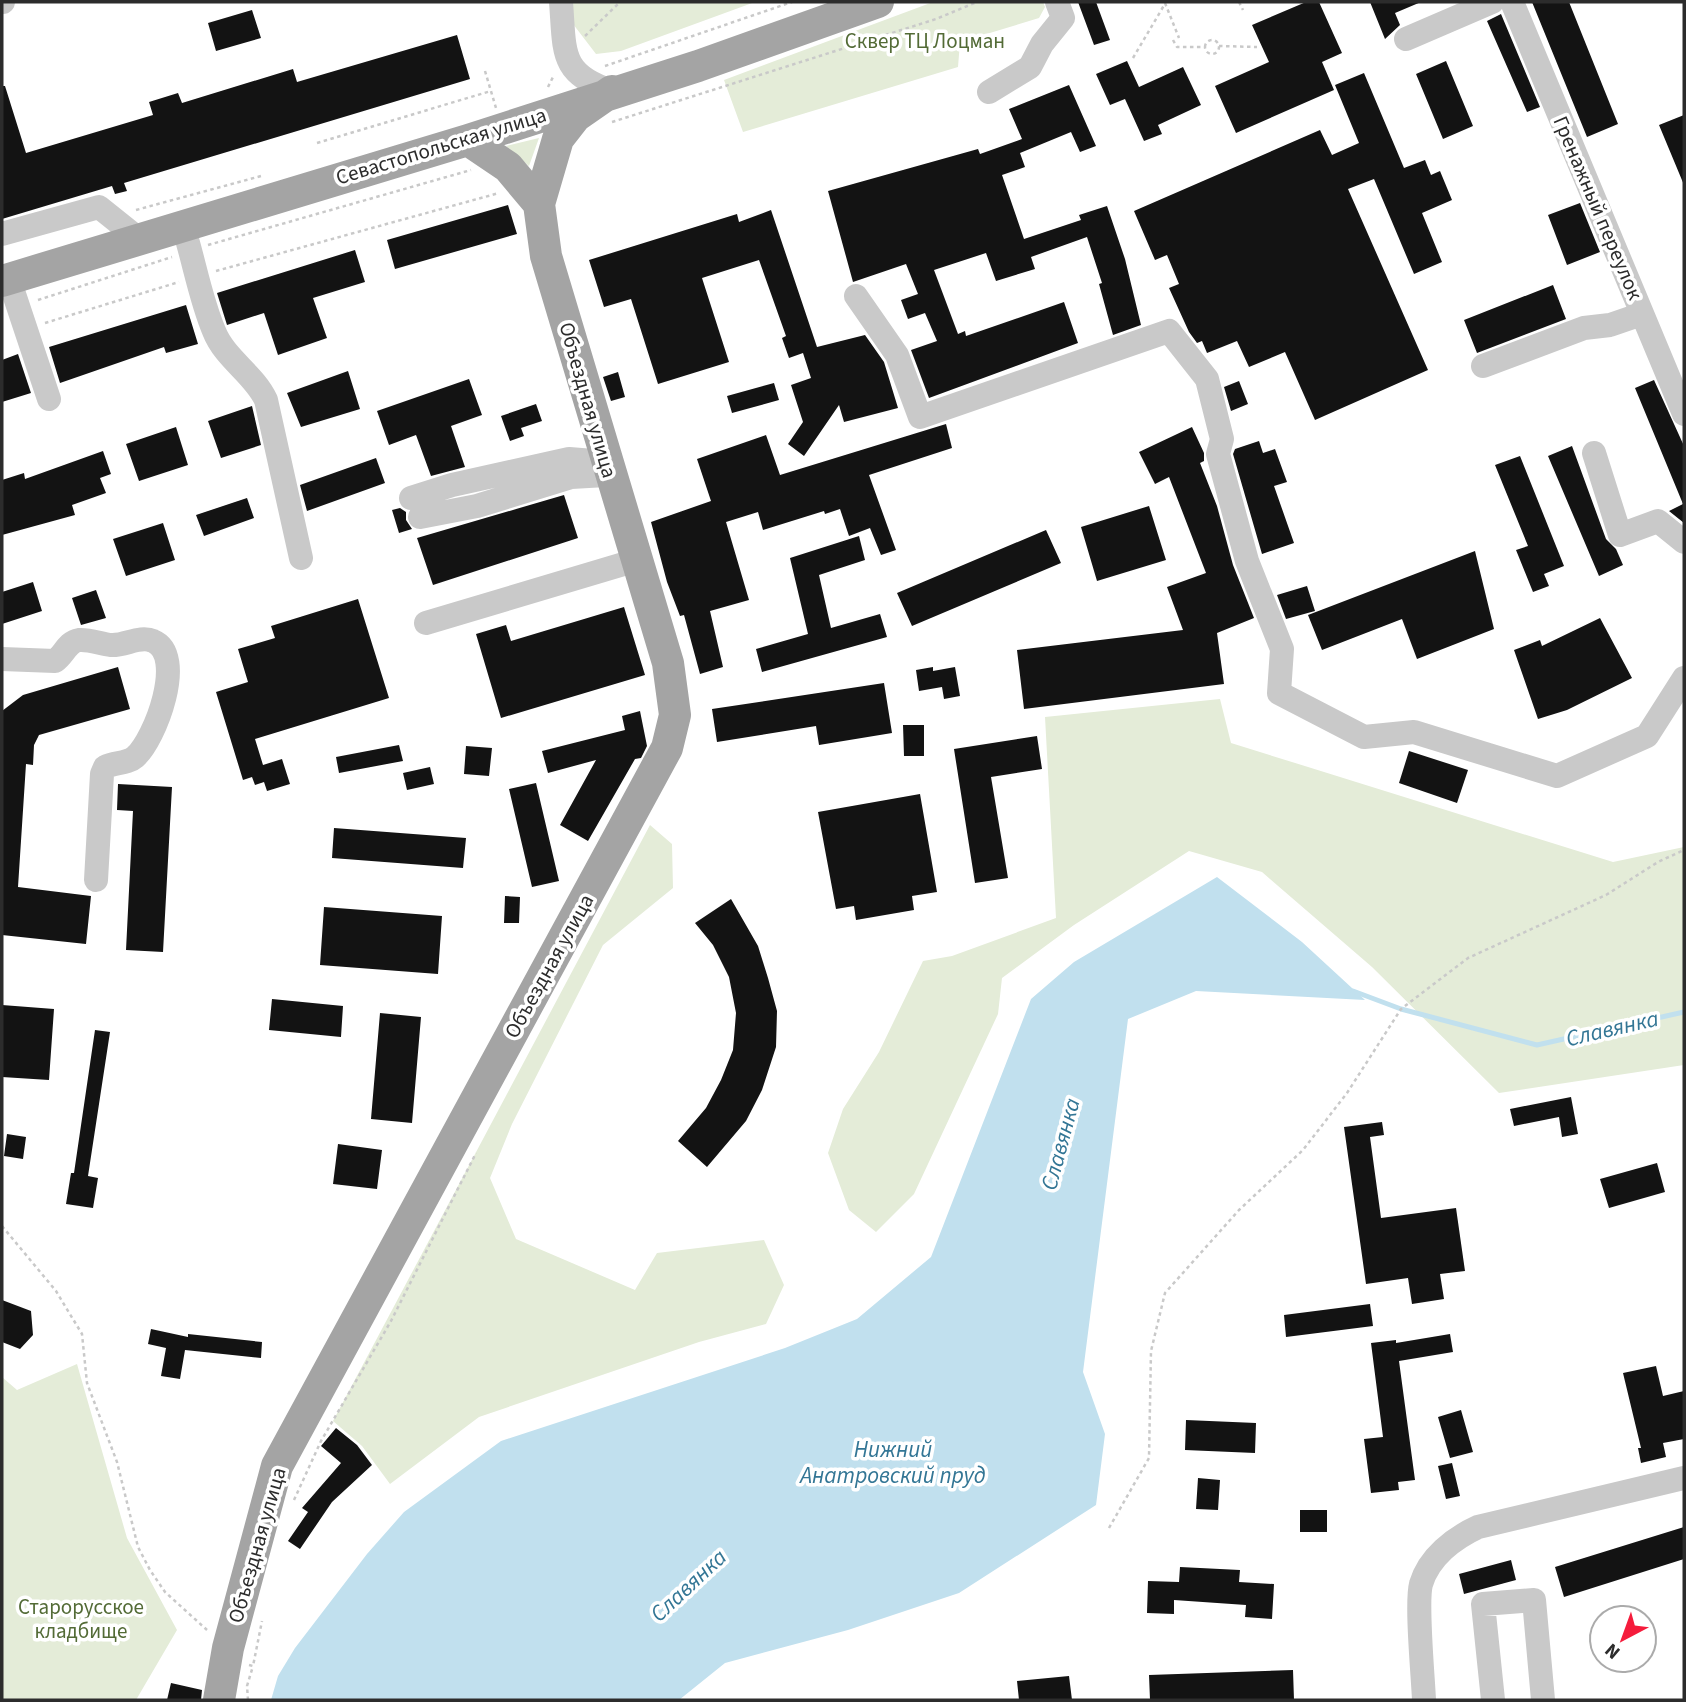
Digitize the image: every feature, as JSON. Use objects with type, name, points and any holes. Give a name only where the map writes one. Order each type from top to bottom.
[{"type":"main road","name":"Севастопольская улица","points":[[14,299],[139,239],[187,238],[473,153],[607,79],[698,66],[878,2]]},
{"type":"main road","name":"Объездная улица","points":[[219,1700],[240,1657],[276,1466],[667,748],[675,715],[668,663],[546,256],[539,204],[558,139],[607,79]]},
{"type":"main road","points":[[473,153],[508,167],[539,204]]},
{"type":"street","points":[[561,2],[565,47],[573,71],[588,83],[607,79]]},
{"type":"street","points":[[989,92],[1030,67],[1042,44],[1063,18],[1057,2]]},
{"type":"street","points":[[1406,39],[1492,2]]},
{"type":"street","name":"Гренажный переулок","points":[[1512,2],[1684,414]]},
{"type":"street","points":[[2,234],[99,207],[139,239]]},
{"type":"street","points":[[187,238],[214,332],[228,354],[259,385],[266,400],[301,558]]},
{"type":"street","points":[[856,296],[897,355],[920,417],[1169,331],[1206,379],[1222,439],[1219,454],[1247,561],[1282,649],[1279,693],[1364,737],[1414,732],[1557,776],[1647,736],[1684,678]]},
{"type":"street","points":[[14,299],[49,399]]},
{"type":"street","points":[[1483,366],[1584,327],[1610,325],[1642,314]]},
{"type":"street","points":[[1594,453],[1620,535],[1658,521],[1684,542]]},
{"type":"street","points":[[416,507],[477,506],[608,468]]},
{"type":"street","points":[[426,622],[637,560]]},
{"type":"street","points":[[2,659],[55,661],[69,645],[79,640],[117,645],[144,639],[163,647],[168,658],[170,673],[167,688],[145,745],[133,759],[105,767],[102,774],[96,880]]},
{"type":"street","points":[[1424,1700],[1420,1586],[1429,1566],[1458,1536],[1478,1527],[1684,1478]]},
{"type":"street","points":[[1493,1700],[1483,1604],[1534,1600],[1543,1700]]},
{"type":"path","points":[[582,40],[620,2]]},
{"type":"path","points":[[607,79],[792,2]]},
{"type":"path","points":[[606,124],[936,19],[977,2]]},
{"type":"path","points":[[1165,2],[1179,38]]},
{"type":"path","points":[[1133,58],[1165,2]]},
{"type":"path","points":[[1239,2],[1243,10]]},
{"type":"path","points":[[1173,40],[1177,47],[1204,47],[1212,40],[1219,47],[1257,47]]},
{"type":"path","points":[[1204,47],[1212,54],[1219,47]]},
{"type":"path","points":[[485,71],[496,108]]},
{"type":"path","points":[[538,91],[549,87]]},
{"type":"path","points":[[317,143],[491,91]]},
{"type":"path","points":[[485,111],[507,103]]},
{"type":"path","points":[[14,299],[187,238],[473,153]]},
{"type":"path","points":[[110,217],[271,173]]},
{"type":"path","points":[[14,299],[198,276],[507,191]]},
{"type":"path","points":[[1109,1528],[1149,1458],[1151,1351],[1165,1293],[1239,1210],[1303,1150],[1347,1093],[1401,1009],[1468,958],[1606,895],[1658,862],[1684,850]]},
{"type":"path","points":[[290,1510],[321,1441],[391,1321],[466,1178],[481,1141]]},
{"type":"path","points":[[2,1226],[56,1291],[82,1335],[90,1393],[117,1462],[138,1547],[165,1592],[240,1657],[248,1700]]},
{"type":"path","points":[[240,1657],[263,1614]]},
{"type":"green space","points":[[571,2],[755,2],[621,51],[596,54],[573,24]]},
{"type":"green space","name":"Сквер ТЦ Лоцман","points":[[933,2],[1043,2],[1045,7],[1039,18],[960,42],[958,67],[743,132],[724,80]]},
{"type":"green space","points":[[539,138],[529,166],[506,146]]},
{"type":"green space","points":[[1220,699],[1231,743],[1613,862],[1684,847],[1684,1065],[1499,1093],[1372,967],[1262,872],[1189,851],[1074,925],[1002,978],[998,1014],[914,1194],[876,1232],[849,1210],[828,1153],[843,1109],[879,1052],[923,961],[952,956],[1056,918],[1045,717]]},
{"type":"green space","points":[[650,825],[672,844],[673,888],[603,945],[512,1124],[490,1178],[516,1239],[635,1290],[657,1253],[764,1240],[784,1285],[766,1324],[699,1342],[479,1417],[390,1484],[362,1446],[333,1421]]},
{"type":"green space","name":"Старорусское кладбище","points":[[77,1364],[127,1538],[177,1630],[136,1700],[2,1700],[2,1377],[17,1390]]},
{"type":"water","name":"Нижний Анатровский пруд","points":[[1217,877],[1302,942],[1365,1000],[1196,991],[1128,1019],[1083,1372],[1105,1434],[1096,1505],[959,1593],[848,1630],[725,1663],[679,1700],[271,1700],[278,1676],[295,1648],[367,1554],[404,1512],[501,1441],[785,1348],[857,1319],[931,1257],[1031,999],[1074,962]]},
{"type":"building","points":[[1078,2],[1096,2],[1110,40],[1094,45]]},
{"type":"building","points":[[1306,2],[1319,2],[1342,53],[1322,62],[1334,90],[1236,133],[1215,86],[1269,62],[1252,25]]},
{"type":"building","points":[[1370,2],[1421,2],[1395,13],[1400,25],[1385,39]]},
{"type":"building","points":[[1532,2],[1569,2],[1618,124],[1587,137]]},
{"type":"building","points":[[252,10],[261,38],[216,51],[208,23]]},
{"type":"building","points":[[1501,14],[1540,107],[1527,112],[1487,21]]},
{"type":"building","points":[[457,35],[470,79],[124,183],[127,191],[115,194],[112,186],[2,219],[2,86],[5,86],[26,153],[153,115],[149,102],[178,93],[182,103],[293,69],[297,82]]},
{"type":"building","points":[[1127,61],[1139,87],[1183,67],[1201,105],[1158,125],[1162,134],[1144,141],[1125,99],[1110,105],[1096,74]]},
{"type":"building","points":[[1446,61],[1473,126],[1443,139],[1416,74]]},
{"type":"building","points":[[1364,73],[1404,168],[1425,160],[1431,175],[1440,171],[1452,200],[1422,213],[1442,262],[1414,274],[1374,179],[1348,189],[1428,370],[1315,420],[1285,352],[1249,367],[1237,341],[1207,353],[1202,341],[1197,343],[1189,332],[1169,288],[1179,284],[1167,255],[1155,260],[1134,211],[1320,130],[1332,155],[1359,143],[1335,85]]},
{"type":"building","points":[[1069,85],[1096,146],[1080,152],[1071,132],[1020,153],[1025,167],[1002,175],[1024,239],[1081,220],[1079,215],[1107,206],[1125,259],[1141,325],[1113,335],[1099,284],[1102,283],[1087,237],[1031,257],[1035,269],[996,281],[986,253],[934,270],[958,334],[965,331],[966,336],[1064,302],[1078,343],[929,398],[911,350],[937,341],[925,313],[908,319],[901,300],[918,294],[906,264],[853,282],[828,191],[978,149],[980,154],[1022,139],[1009,109]]},
{"type":"building","points":[[1684,115],[1684,185],[1659,125]]},
{"type":"building","points":[[1580,203],[1600,252],[1567,265],[1548,215]]},
{"type":"building","points":[[508,205],[517,234],[395,269],[387,240]]},
{"type":"building","points":[[771,210],[817,347],[865,335],[884,362],[898,408],[844,422],[839,405],[804,456],[788,444],[803,422],[791,385],[811,378],[803,353],[789,358],[782,338],[786,336],[759,260],[702,278],[729,362],[658,384],[631,299],[604,307],[589,260],[737,214],[739,222]]},
{"type":"building","points":[[355,250],[365,282],[313,298],[327,338],[278,355],[264,313],[227,325],[217,293]]},
{"type":"building","points":[[1553,285],[1566,319],[1477,353],[1464,320]]},
{"type":"building","points":[[186,305],[198,344],[166,353],[164,347],[60,383],[49,347]]},
{"type":"building","points":[[18,354],[31,393],[2,402],[2,360]]},
{"type":"building","points":[[348,371],[360,409],[301,427],[287,393]]},
{"type":"building","points":[[618,372],[625,397],[611,401],[603,377]]},
{"type":"building","points":[[469,379],[482,415],[451,426],[465,467],[431,476],[416,435],[389,445],[377,411]]},
{"type":"building","points":[[1654,380],[1684,446],[1684,523],[1669,511],[1683,504],[1635,388]]},
{"type":"building","points":[[1239,381],[1248,404],[1231,411],[1224,387]]},
{"type":"building","points":[[774,383],[779,400],[732,413],[727,396]]},
{"type":"building","points":[[536,404],[542,421],[521,428],[524,436],[510,441],[501,416]]},
{"type":"building","points":[[252,406],[261,445],[221,458],[208,421]]},
{"type":"building","points":[[946,424],[952,448],[869,475],[896,550],[881,555],[870,528],[849,536],[840,509],[825,514],[824,511],[763,530],[758,512],[726,522],[749,600],[710,611],[723,667],[700,674],[684,615],[680,616],[667,582],[651,522],[711,501],[697,459],[766,435],[780,475]]},
{"type":"building","points":[[176,427],[188,465],[139,481],[126,444]]},
{"type":"building","points":[[1192,427],[1204,453],[1204,461],[1200,463],[1217,506],[1233,565],[1254,618],[1217,633],[1224,684],[1024,709],[1017,650],[1183,630],[1167,587],[1206,573],[1169,477],[1155,484],[1139,452]]},
{"type":"building","points":[[1259,441],[1263,453],[1275,449],[1287,482],[1274,486],[1294,543],[1262,554],[1233,454],[1235,449]]},
{"type":"building","points":[[1572,446],[1606,539],[1616,549],[1623,565],[1599,576],[1548,456]]},
{"type":"building","points":[[103,451],[111,474],[100,478],[106,493],[72,505],[75,515],[2,535],[2,480],[24,473],[25,479]]},
{"type":"building","points":[[1520,456],[1564,566],[1544,574],[1549,586],[1533,592],[1516,550],[1528,546],[1495,465]]},
{"type":"building","points":[[376,458],[385,483],[307,511],[300,485]]},
{"type":"building","points":[[564,495],[578,538],[433,585],[417,538]]},
{"type":"building","points":[[247,498],[254,518],[204,536],[196,515]]},
{"type":"building","points":[[1149,506],[1166,560],[1097,581],[1081,527]]},
{"type":"building","points":[[400,508],[406,512],[406,520],[412,529],[399,533],[392,510]]},
{"type":"building","points":[[163,523],[175,560],[126,576],[113,539]]},
{"type":"building","points":[[1046,530],[1061,563],[912,626],[897,593]]},
{"type":"building","points":[[859,536],[865,560],[819,575],[831,628],[880,614],[887,637],[762,672],[756,649],[808,634],[790,558]]},
{"type":"building","points":[[1475,551],[1494,629],[1417,659],[1402,619],[1322,650],[1308,615]]},
{"type":"building","points":[[33,582],[42,611],[2,624],[2,592]]},
{"type":"building","points":[[1307,586],[1315,611],[1286,619],[1277,595]]},
{"type":"building","points":[[96,590],[106,618],[81,625],[72,598]]},
{"type":"building","points":[[358,599],[389,698],[255,739],[263,765],[282,759],[290,784],[267,791],[264,782],[255,785],[252,777],[243,780],[216,692],[248,682],[238,649],[275,638],[271,626]]},
{"type":"building","points":[[624,607],[645,675],[501,718],[476,634],[506,625],[511,641]]},
{"type":"building","points":[[1600,618],[1632,678],[1567,710],[1538,719],[1514,650],[1540,640],[1542,646]]},
{"type":"building","points":[[118,667],[130,709],[39,735],[34,745],[33,765],[26,764],[18,887],[91,896],[86,944],[2,935],[2,711],[23,695]]},
{"type":"building","points":[[933,667],[933,671],[955,667],[960,696],[944,699],[942,687],[919,691],[916,670]]},
{"type":"building","points":[[884,683],[892,733],[819,745],[816,726],[717,742],[712,709]]},
{"type":"building","points":[[640,711],[647,746],[641,758],[635,759],[588,841],[560,825],[596,760],[548,773],[542,751],[625,730],[622,716]]},
{"type":"building","points":[[903,725],[924,725],[924,756],[904,756]]},
{"type":"building","points":[[1037,736],[1042,769],[991,777],[1008,878],[975,883],[954,749]]},
{"type":"building","points":[[399,745],[403,761],[339,773],[336,757]]},
{"type":"building","points":[[466,746],[492,748],[489,776],[464,774]]},
{"type":"building","points":[[1409,751],[1468,770],[1457,803],[1399,783]]},
{"type":"building","points":[[430,767],[434,784],[407,790],[403,773]]},
{"type":"building","points":[[536,783],[559,881],[532,887],[509,789]]},
{"type":"building","points":[[118,784],[172,787],[163,952],[126,950],[133,811],[117,810]]},
{"type":"building","points":[[920,794],[937,892],[912,896],[914,910],[856,920],[854,906],[836,909],[818,812]]},
{"type":"building","points":[[334,828],[466,838],[463,868],[332,858]]},
{"type":"building","points":[[505,896],[520,897],[519,923],[504,923]]},
{"type":"building","points":[[731,899],[758,946],[768,978],[777,1011],[776,1047],[762,1090],[746,1121],[707,1167],[678,1141],[706,1108],[721,1080],[733,1050],[736,1013],[729,977],[713,945],[695,923]]},
{"type":"building","points":[[324,907],[442,916],[438,974],[320,965]]},
{"type":"building","points":[[272,999],[343,1006],[341,1037],[269,1030]]},
{"type":"building","points":[[2,1005],[54,1009],[49,1080],[2,1077]]},
{"type":"building","points":[[380,1013],[421,1017],[412,1123],[371,1119]]},
{"type":"building","points":[[95,1030],[110,1032],[88,1176],[98,1178],[93,1208],[66,1204],[71,1173],[74,1173]]},
{"type":"building","points":[[1571,1097],[1578,1134],[1562,1137],[1559,1117],[1514,1126],[1510,1109]]},
{"type":"building","points":[[1382,1122],[1384,1135],[1370,1137],[1381,1218],[1456,1208],[1465,1271],[1440,1274],[1444,1299],[1412,1304],[1408,1278],[1366,1284],[1344,1127]]},
{"type":"building","points":[[7,1134],[26,1137],[23,1159],[4,1156]]},
{"type":"building","points":[[338,1144],[382,1150],[377,1189],[333,1184]]},
{"type":"building","points":[[1657,1163],[1665,1192],[1609,1208],[1600,1179]]},
{"type":"building","points":[[2,1300],[31,1311],[33,1335],[20,1349],[2,1342]]},
{"type":"building","points":[[1370,1304],[1373,1326],[1286,1337],[1284,1315]]},
{"type":"building","points":[[151,1329],[188,1337],[188,1334],[262,1342],[261,1358],[185,1350],[180,1379],[161,1376],[166,1348],[148,1344]]},
{"type":"building","points":[[1450,1334],[1453,1352],[1399,1361],[1415,1480],[1398,1482],[1399,1490],[1371,1493],[1364,1439],[1383,1437],[1371,1343],[1396,1340],[1396,1343]]},
{"type":"building","points":[[1656,1366],[1663,1396],[1684,1391],[1684,1439],[1663,1443],[1666,1457],[1641,1463],[1638,1448],[1641,1448],[1623,1373]]},
{"type":"building","points":[[1461,1410],[1473,1452],[1450,1458],[1438,1417]]},
{"type":"building","points":[[1186,1420],[1256,1423],[1255,1453],[1185,1450]]},
{"type":"building","points":[[336,1428],[357,1445],[372,1465],[332,1502],[300,1549],[288,1541],[308,1512],[302,1508],[341,1463],[321,1446]]},
{"type":"building","points":[[1452,1463],[1460,1496],[1446,1499],[1438,1466]]},
{"type":"building","points":[[1198,1478],[1220,1480],[1218,1510],[1196,1509]]},
{"type":"building","points":[[1300,1510],[1327,1510],[1327,1532],[1300,1532]]},
{"type":"building","points":[[1684,1527],[1684,1559],[1564,1597],[1555,1567]]},
{"type":"building","points":[[1511,1560],[1516,1580],[1464,1594],[1459,1574]]},
{"type":"building","points":[[1180,1567],[1240,1570],[1239,1582],[1274,1584],[1272,1619],[1245,1617],[1246,1605],[1174,1600],[1174,1614],[1147,1613],[1148,1581],[1179,1582]]},
{"type":"building","points":[[1293,1670],[1294,1700],[1150,1700],[1149,1675]]},
{"type":"building","points":[[1069,1676],[1072,1700],[1019,1700],[1017,1681]]},
{"type":"building","points":[[171,1683],[202,1690],[201,1700],[167,1700]]},
{"type":"waterway","name":"Славянка","points":[[1353,991],[1401,1009],[1537,1045],[1684,1012]]}]
